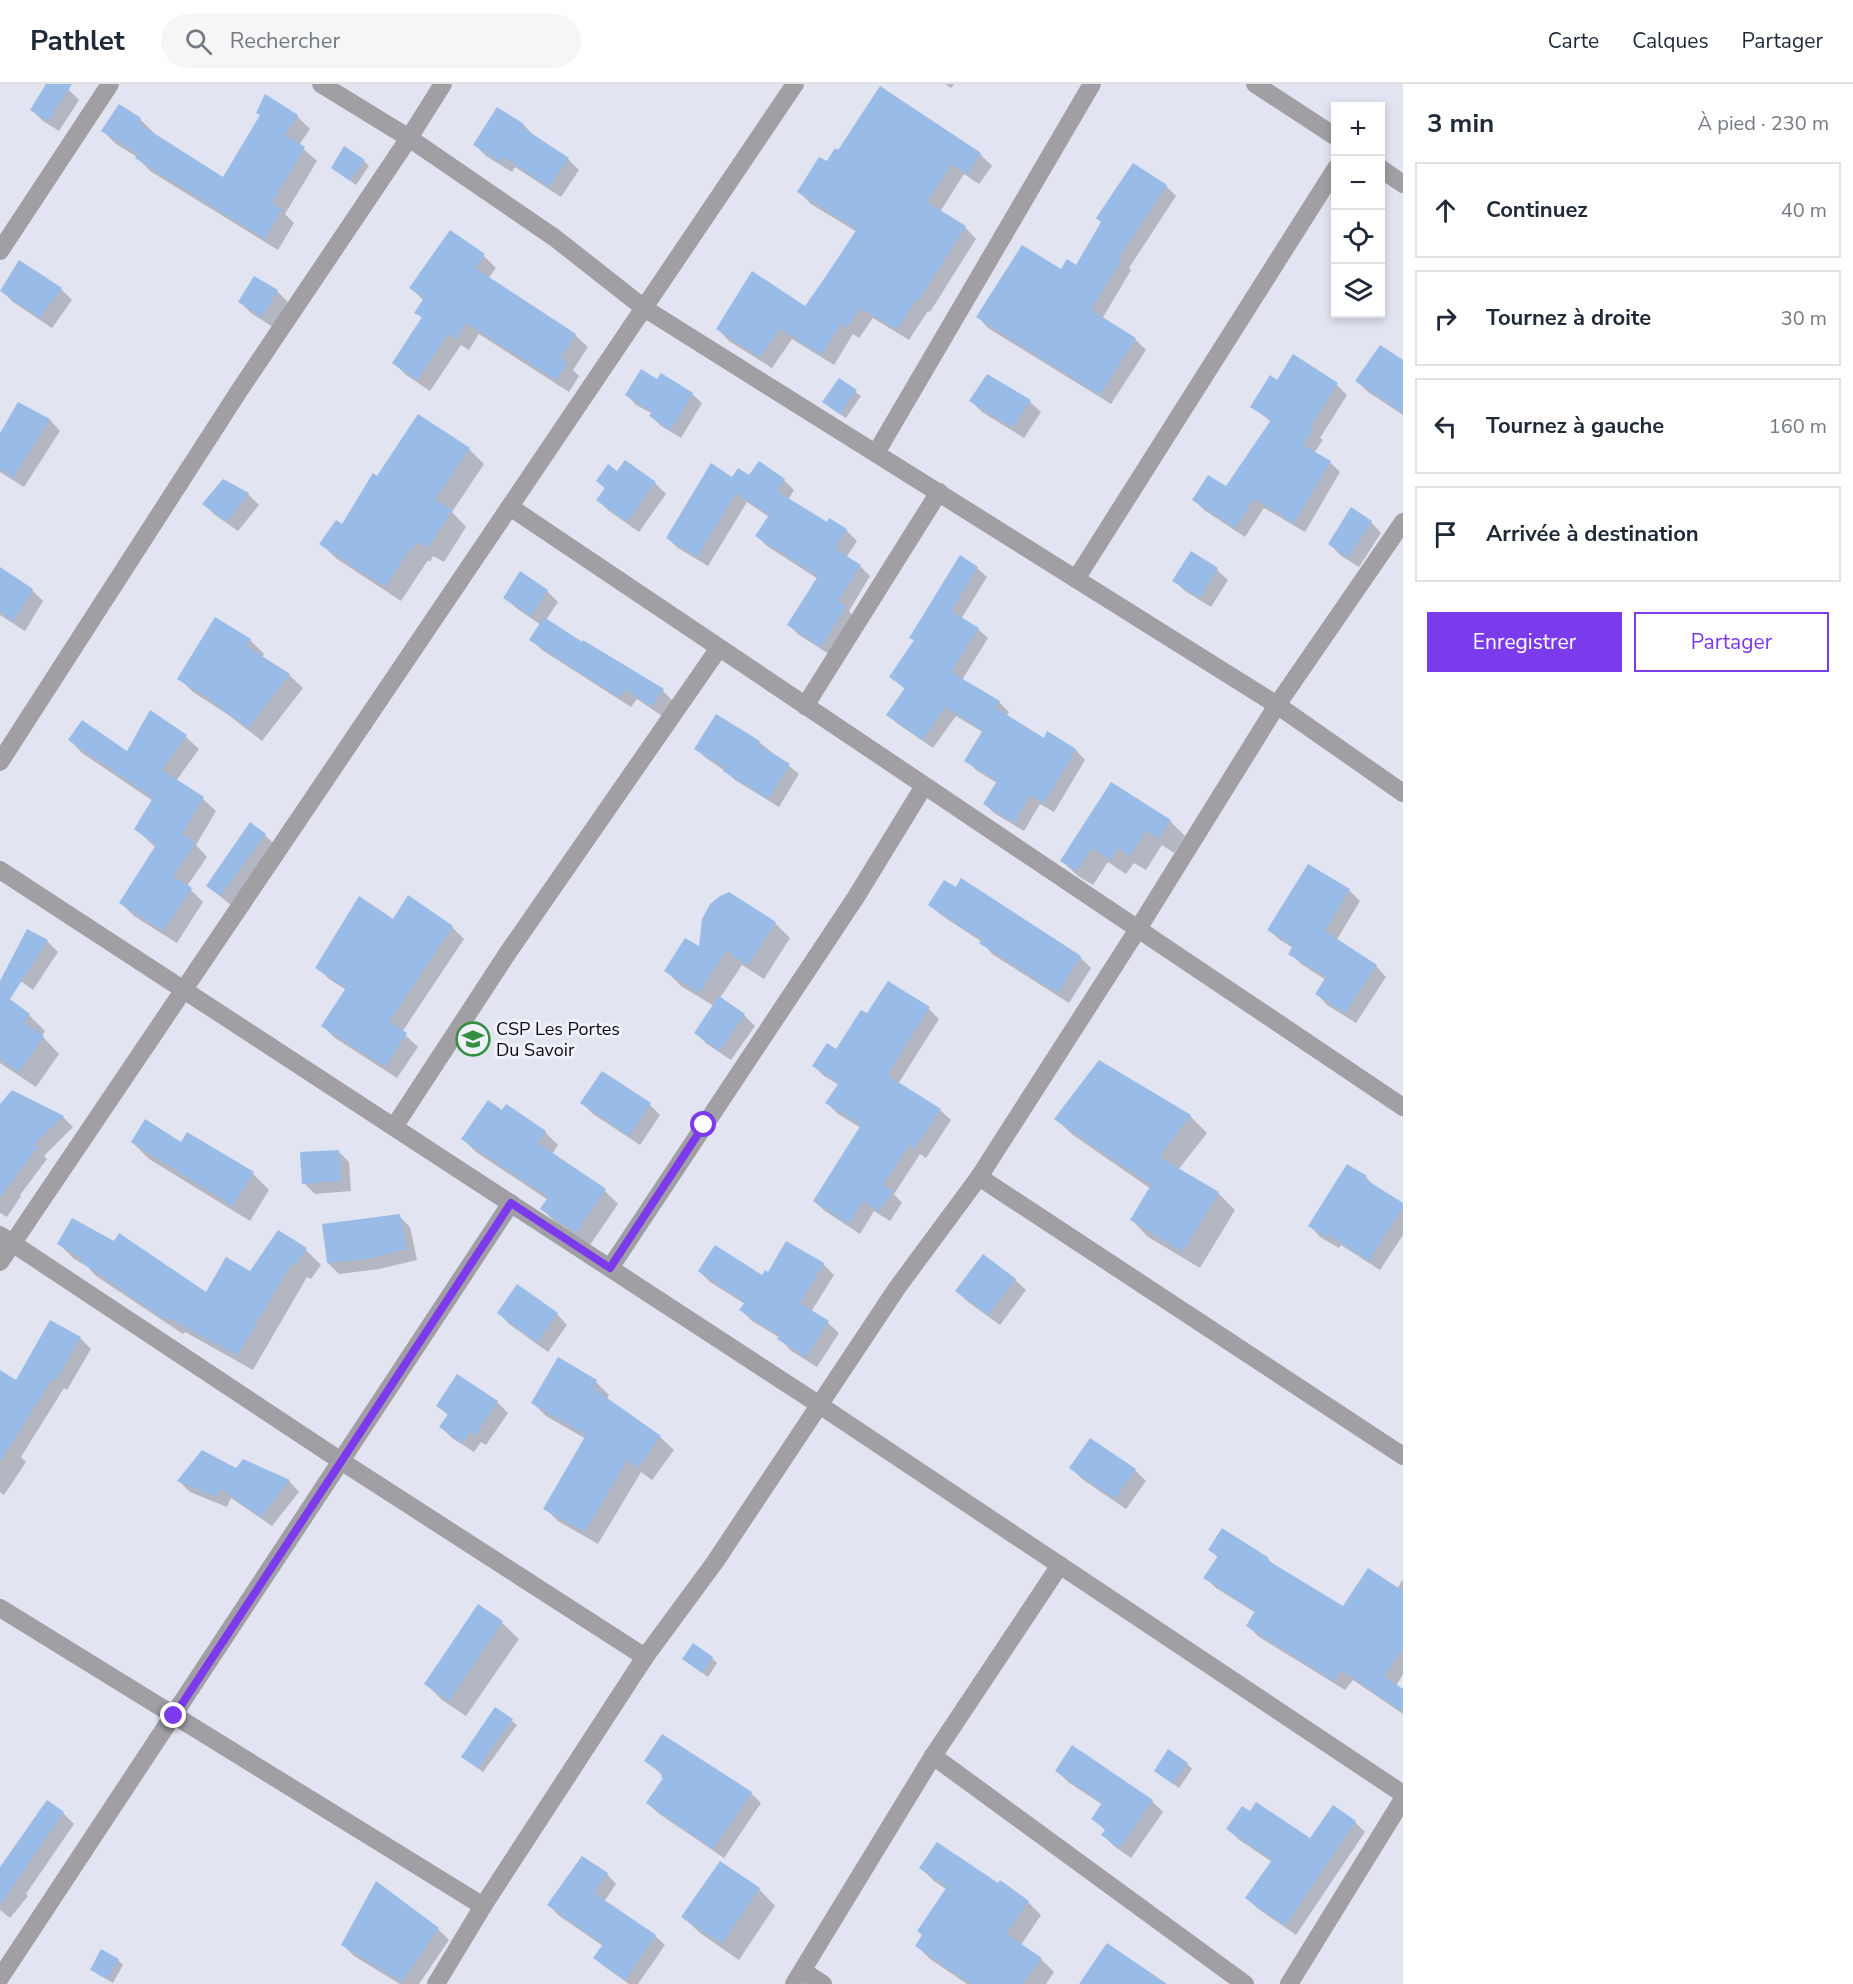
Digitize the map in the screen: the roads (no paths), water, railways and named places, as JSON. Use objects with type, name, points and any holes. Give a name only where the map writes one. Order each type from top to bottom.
[{"type":"street","points":[[0,251],[110,84]]},
{"type":"street","points":[[321,84],[409,138],[555,238],[644,308],[1277,705],[1403,793]]},
{"type":"street","points":[[0,762],[239,391],[443,84]]},
{"type":"street","points":[[0,1262],[6,1239],[184,990],[795,84]]},
{"type":"street","points":[[876,453],[1092,84]]},
{"type":"street","points":[[1255,84],[1331,134]]},
{"type":"street","points":[[1385,171],[1403,184]]},
{"type":"street","points":[[1076,579],[1331,174]]},
{"type":"street","points":[[806,706],[939,492]]},
{"type":"street","points":[[510,507],[1403,1107]]},
{"type":"street","points":[[436,1984],[483,1906],[645,1657],[715,1562],[897,1288],[979,1177],[1138,929],[1277,705],[1403,522]]},
{"type":"street","points":[[394,1127],[509,951],[719,648]]},
{"type":"street","points":[[610,1268],[856,897],[924,786]]},
{"type":"street","points":[[0,870],[818,1404],[1403,1794]]},
{"type":"street","points":[[979,1177],[1403,1456]]},
{"type":"street","points":[[0,1978],[511,1203]]},
{"type":"street","points":[[6,1239],[341,1461],[645,1657]]},
{"type":"street","points":[[823,1984],[798,1977],[933,1756],[1060,1565]]},
{"type":"street","points":[[0,1608],[483,1906]]},
{"type":"street","points":[[933,1756],[1245,1984]]},
{"type":"street","points":[[1288,1984],[1403,1799]]},
{"type":"place","name":"CSP Les Portes Du Savoir","points":[[473,1039]]}]
